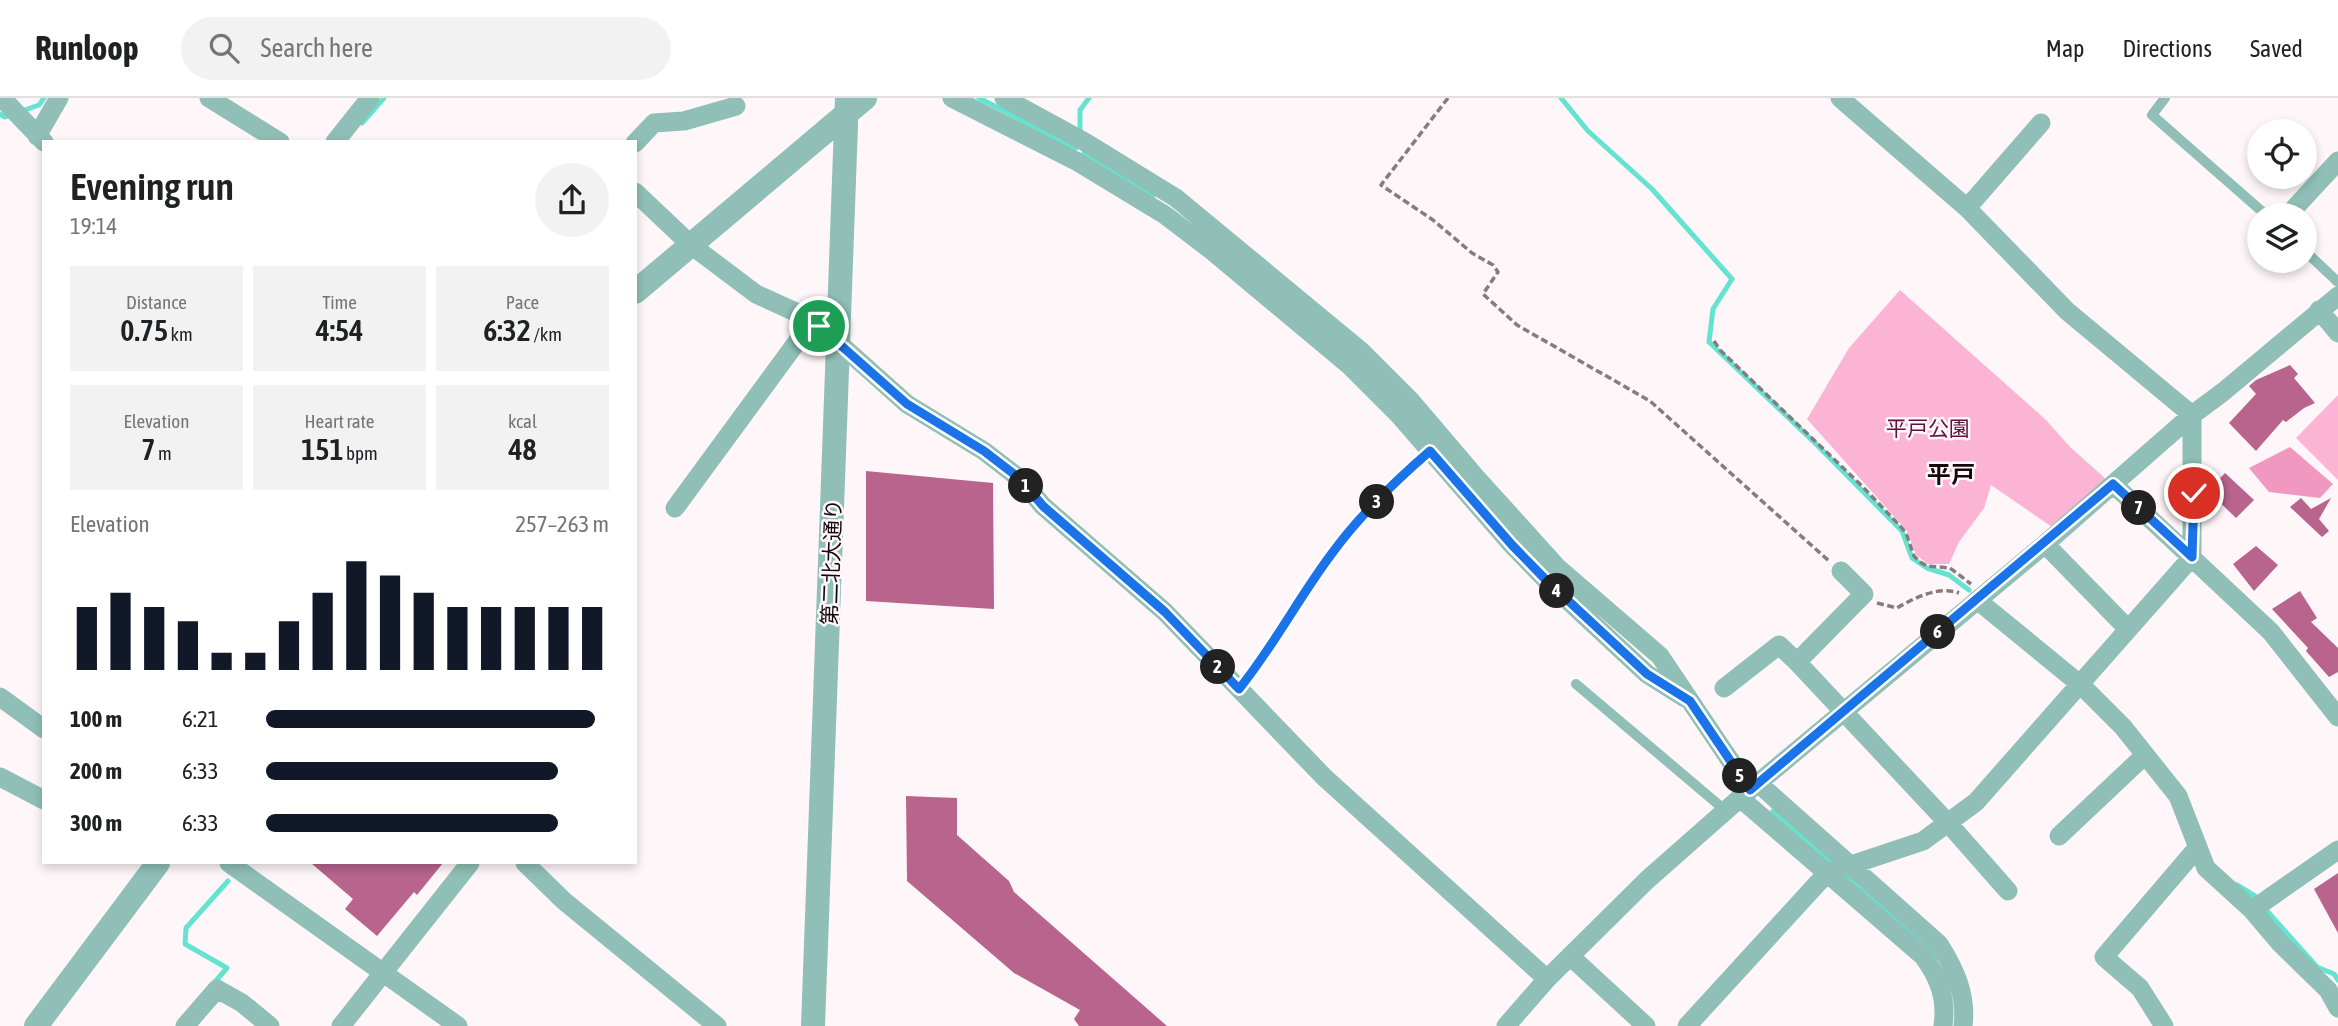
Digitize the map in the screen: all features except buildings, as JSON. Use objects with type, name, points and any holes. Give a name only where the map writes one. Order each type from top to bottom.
[{"type":"street","points":[[2,98],[40,139],[59,98]]},
{"type":"street","points":[[209,98],[277,140]]},
{"type":"street","points":[[337,140],[370,98]]},
{"type":"street","points":[[952,98],[1076,161],[1166,215],[1410,400],[1558,568],[1660,656],[1690,701],[1744,796],[1923,956],[1937,975],[1945,1012],[1944,1026]]},
{"type":"street","points":[[1004,98],[1086,142],[1176,198],[1354,358],[1430,451],[1546,580],[1647,674],[1690,701]]},
{"type":"street","points":[[1840,98],[1967,208],[2067,312],[2192,415]]},
{"type":"street","points":[[637,290],[853,103]]},
{"type":"street","name":"第二北大通り","points":[[813,1026],[839,345],[853,103]]},
{"type":"street","points":[[637,141],[654,123],[684,121],[736,106]]},
{"type":"street","points":[[1967,208],[2041,123]]},
{"type":"street","points":[[2299,203],[2338,162]]},
{"type":"street","points":[[637,194],[691,246],[756,294],[813,320],[907,404],[984,451],[1019,478],[1043,506],[1165,612],[1324,777],[1548,979]]},
{"type":"street","points":[[1506,1026],[1570,956],[1647,880],[2045,544],[2192,415],[2338,296]]},
{"type":"street","points":[[2319,310],[2338,332]]},
{"type":"street","points":[[675,508],[813,320]]},
{"type":"street","points":[[1687,1026],[1828,873],[1923,842],[1976,802],[2192,557],[2192,415]]},
{"type":"street","points":[[2113,484],[2271,632],[2338,717]]},
{"type":"street","points":[[2045,544],[2128,629]]},
{"type":"street","points":[[1797,662],[1864,594],[1840,571]]},
{"type":"street","points":[[1980,597],[2081,685],[2123,727],[2178,796],[2206,868],[2252,910],[2280,943],[2328,990],[2338,1008]]},
{"type":"street","points":[[1724,688],[1779,645],[1948,823],[2008,891]]},
{"type":"street","points":[[0,697],[42,728]]},
{"type":"street","points":[[2059,836],[2146,755]]},
{"type":"street","points":[[0,776],[42,799]]},
{"type":"street","points":[[1744,796],[1854,866],[1938,944],[1953,965],[1961,991],[1965,1012],[1963,1026]]},
{"type":"street","points":[[2164,1026],[2140,988],[2104,957],[2198,847]]},
{"type":"street","points":[[2252,910],[2338,850]]},
{"type":"street","points":[[36,1026],[157,864]]},
{"type":"street","points":[[230,864],[458,1026]]},
{"type":"street","points":[[341,1026],[469,864]]},
{"type":"street","points":[[526,864],[564,901],[717,1026]]},
{"type":"street","points":[[1570,956],[1646,1026]]},
{"type":"street","points":[[185,1026],[218,989],[242,1003],[270,1026]]},
{"type":"lane","points":[[2165,98],[2152,115],[2252,203]]},
{"type":"lane","points":[[2317,262],[2338,282]]},
{"type":"lane","points":[[1576,684],[1744,796]]},
{"type":"path","points":[[1448,98],[1381,185],[1433,220],[1472,253],[1493,265],[1498,272],[1483,294],[1517,325],[1650,401],[1840,571]]},
{"type":"path","points":[[1714,341],[1720,350],[1900,526],[1906,533],[1914,556],[1927,566],[1950,568],[1980,597]]},
{"type":"path","points":[[1239,689],[1264,659],[1280,630],[1331,554],[1393,484],[1430,451]]},
{"type":"path","points":[[1864,594],[1880,604],[1897,608],[1915,597],[1937,591],[1953,591],[1980,597]]},
{"type":"green space","name":"平戸公園","points":[[1900,290],[2046,420],[2070,447],[2107,480],[2052,527],[1991,485],[1984,508],[1959,542],[1949,564],[1928,564],[1916,555],[1907,531],[1807,419],[1849,348]]},
{"type":"green space","points":[[2338,395],[2338,480],[2296,438]]},
{"type":"shaded area","points":[[2290,447],[2333,484],[2320,498],[2269,492],[2249,468]]},
{"type":"waterway","points":[[22,111],[39,105],[44,98]]},
{"type":"waterway","points":[[362,123],[384,98]]},
{"type":"waterway","points":[[979,98],[1076,148]]},
{"type":"waterway","points":[[1080,133],[1080,110],[1089,98]]},
{"type":"waterway","points":[[1561,98],[1588,131],[1652,189],[1732,279],[1713,309],[1709,342],[1902,531],[1912,558],[1927,568],[1949,575],[1969,590]]},
{"type":"waterway","points":[[0,114],[5,117],[13,114]]},
{"type":"waterway","points":[[1084,153],[1153,196]]},
{"type":"waterway","points":[[1773,811],[1835,866]]},
{"type":"waterway","points":[[1842,873],[1937,957]]},
{"type":"waterway","points":[[213,984],[227,968],[185,944],[186,928],[228,881]]},
{"type":"waterway","points":[[2237,885],[2255,896]]},
{"type":"waterway","points":[[2268,912],[2317,967],[2334,974],[2338,980]]},
{"type":"district","name":"平戸","points":[[1951,474]]},
{"type":"route","points":[[819,326],[907,404],[984,451],[1019,478],[1043,506],[1165,612],[1239,689],[1264,659],[1280,630],[1331,554],[1393,484],[1430,451],[1546,580],[1647,674],[1690,701],[1750,790],[2113,484],[2192,557],[2194,493]]}]
